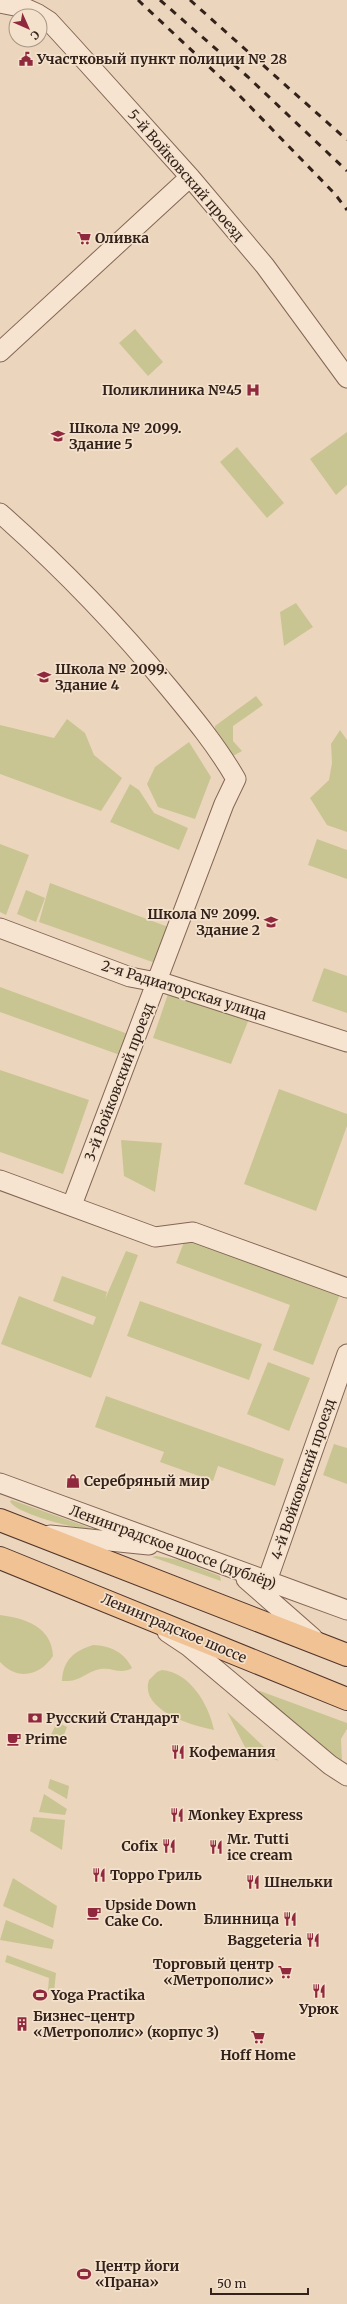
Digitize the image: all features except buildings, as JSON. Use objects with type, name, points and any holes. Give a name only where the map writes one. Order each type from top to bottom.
[{"type":"main road","points":[[0,1520],[347,1656]]},
{"type":"main road","name":"Ленинградское шоссе","points":[[3,1560],[138,1612],[287,1676],[347,1699]]},
{"type":"street","name":"5-й Войковский проезд","points":[[0,3],[25,8],[49,21],[190,177],[265,266],[347,378]]},
{"type":"street","points":[[0,352],[190,177]]},
{"type":"street","name":"3-й Войковский проезд","points":[[0,513],[75,582],[127,637],[199,725],[236,779],[224,804],[72,1205]]},
{"type":"street","name":"2-я Радиаторская улица","points":[[0,928],[130,977],[158,981],[347,1042]]},
{"type":"street","points":[[0,1180],[72,1205],[155,1237],[193,1232],[347,1288]]},
{"type":"street","name":"4-й Войковский проезд","points":[[267,1581],[347,1354]]},
{"type":"street","name":"Ленинградское шоссе (дублёр)","points":[[0,1483],[347,1610]]},
{"type":"street","points":[[39,1534],[178,1548]]},
{"type":"street","points":[[226,1566],[264,1593],[325,1647]]},
{"type":"street","points":[[285,1613],[282,1601],[285,1596],[296,1591]]},
{"type":"street","points":[[138,1612],[188,1646],[330,1765],[347,1776]]},
{"type":"shaded area","points":[[135,329],[163,362],[148,376],[119,343]]},
{"type":"shaded area","points":[[347,432],[347,485],[336,495],[310,459]]},
{"type":"shaded area","points":[[237,447],[284,503],[267,518],[220,462]]},
{"type":"shaded area","points":[[296,603],[313,627],[284,646],[280,612]]},
{"type":"shaded area","points":[[256,696],[263,705],[233,726],[233,741],[242,751],[231,757],[215,735],[215,726]]},
{"type":"shaded area","points":[[67,719],[85,733],[94,755],[122,778],[101,811],[0,774],[0,725],[54,738]]},
{"type":"shaded area","points":[[340,730],[347,740],[347,832],[327,825],[310,798],[329,780],[332,763],[331,744]]},
{"type":"shaded area","points":[[189,742],[211,777],[195,819],[158,807],[147,784],[155,767]]},
{"type":"shaded area","points":[[130,784],[139,790],[154,813],[188,828],[179,850],[110,822]]},
{"type":"shaded area","points":[[317,839],[347,850],[347,879],[308,865]]},
{"type":"shaded area","points":[[0,844],[29,855],[6,915],[0,912]]},
{"type":"shaded area","points":[[50,883],[171,928],[158,964],[39,922]]},
{"type":"shaded area","points":[[26,890],[45,898],[36,922],[17,914]]},
{"type":"shaded area","points":[[324,968],[347,976],[347,1013],[312,1001]]},
{"type":"shaded area","points":[[0,987],[128,1034],[120,1055],[0,1012]]},
{"type":"shaded area","points":[[168,994],[249,1019],[231,1064],[153,1038]]},
{"type":"shaded area","points":[[0,1070],[89,1100],[63,1174],[0,1152]]},
{"type":"shaded area","points":[[279,1089],[347,1114],[347,1126],[316,1211],[244,1184]]},
{"type":"shaded area","points":[[121,1140],[162,1143],[155,1192],[124,1176]]},
{"type":"shaded area","points":[[186,1237],[340,1294],[313,1365],[273,1350],[290,1305],[176,1263]]},
{"type":"shaded area","points":[[126,1251],[138,1255],[91,1378],[1,1344],[19,1296],[93,1325],[96,1317],[53,1301],[62,1276],[107,1292],[105,1299]]},
{"type":"shaded area","points":[[140,1301],[262,1344],[249,1380],[127,1336]]},
{"type":"shaded area","points":[[268,1362],[310,1378],[289,1431],[247,1414]]},
{"type":"shaded area","points":[[106,1396],[284,1459],[275,1486],[218,1466],[213,1481],[160,1462],[164,1452],[95,1427]]},
{"type":"shaded area","points":[[334,1444],[347,1448],[347,1484],[323,1475]]},
{"type":"shaded area","points":[[12,1500],[99,1531],[50,1521],[23,1511],[14,1506],[10,1501]]},
{"type":"shaded area","points":[[156,1556],[179,1560],[220,1576],[221,1581],[152,1557]]},
{"type":"shaded area","points":[[0,1615],[9,1616],[27,1622],[36,1626],[42,1631],[48,1638],[53,1656],[48,1663],[35,1672],[21,1674],[7,1668],[0,1662]]},
{"type":"shaded area","points":[[93,1645],[111,1648],[121,1654],[129,1662],[132,1668],[124,1671],[105,1669],[95,1670],[75,1680],[62,1681],[65,1667],[71,1657],[80,1650]]},
{"type":"shaded area","points":[[162,1670],[172,1672],[181,1677],[197,1691],[208,1710],[214,1730],[193,1725],[170,1715],[159,1708],[152,1700],[148,1691],[149,1680],[157,1672]]},
{"type":"shaded area","points":[[260,1691],[347,1723],[347,1729],[341,1739],[342,1761],[340,1762],[256,1692]]},
{"type":"shaded area","points":[[227,1712],[279,1761],[246,1749]]},
{"type":"shaded area","points":[[57,1722],[67,1727],[60,1745],[49,1739]]},
{"type":"shaded area","points":[[50,1779],[69,1786],[67,1799],[48,1788]]},
{"type":"shaded area","points":[[44,1794],[67,1809],[65,1815],[39,1812]]},
{"type":"shaded area","points":[[33,1817],[65,1820],[62,1850],[30,1831]]},
{"type":"shaded area","points":[[13,1878],[57,1906],[53,1928],[3,1906]]},
{"type":"shaded area","points":[[6,1920],[54,1940],[52,1949],[0,1940]]},
{"type":"shaded area","points":[[7,1955],[56,1973],[54,1992],[48,1990],[49,1978],[5,1962]]},
{"type":"railway","points":[[138,0],[235,91],[335,194],[347,210]]},
{"type":"railway","points":[[160,0],[248,77],[347,171]]},
{"type":"railway","points":[[190,0],[347,140]]},
{"type":"place","name":"Участковый пункт полиции № 28","points":[[26,59]]},
{"type":"place","name":"Оливка","points":[[84,238]]},
{"type":"place","name":"Поликлиника №45","points":[[253,390]]},
{"type":"place","name":"Школа № 2099. Здание 5","points":[[58,436]]},
{"type":"place","name":"Школа № 2099. Здание 4","points":[[44,677]]},
{"type":"place","name":"Школа № 2099. Здание 2","points":[[271,922]]},
{"type":"place","name":"Серебряный мир","points":[[73,1481]]},
{"type":"place","name":"Русский Стандарт","points":[[35,1718]]},
{"type":"place","name":"Prime","points":[[14,1739]]},
{"type":"place","name":"Кофемания","points":[[178,1752]]},
{"type":"place","name":"Monkey Express","points":[[177,1815]]},
{"type":"place","name":"Cofix","points":[[169,1846]]},
{"type":"place","name":"Mr. Tutti ice cream","points":[[216,1847]]},
{"type":"place","name":"Торро Гриль","points":[[99,1875]]},
{"type":"place","name":"Шнельки","points":[[253,1882]]},
{"type":"place","name":"Upside Down Cake Co.","points":[[94,1913]]},
{"type":"place","name":"Блинница","points":[[290,1919]]},
{"type":"place","name":"Baggeteria","points":[[313,1940]]},
{"type":"place","name":"Торговый центр «Метрополис»","points":[[285,1972]]},
{"type":"place","name":"Урюк","points":[[319,1991]]},
{"type":"place","name":"Yoga Practika","points":[[40,1995]]},
{"type":"place","name":"Бизнес-центр «Метрополис» (корпус 3)","points":[[22,2024]]},
{"type":"place","name":"Hoff Home","points":[[258,2037]]},
{"type":"place","name":"Центр йоги «Прана»","points":[[84,2274]]}]
